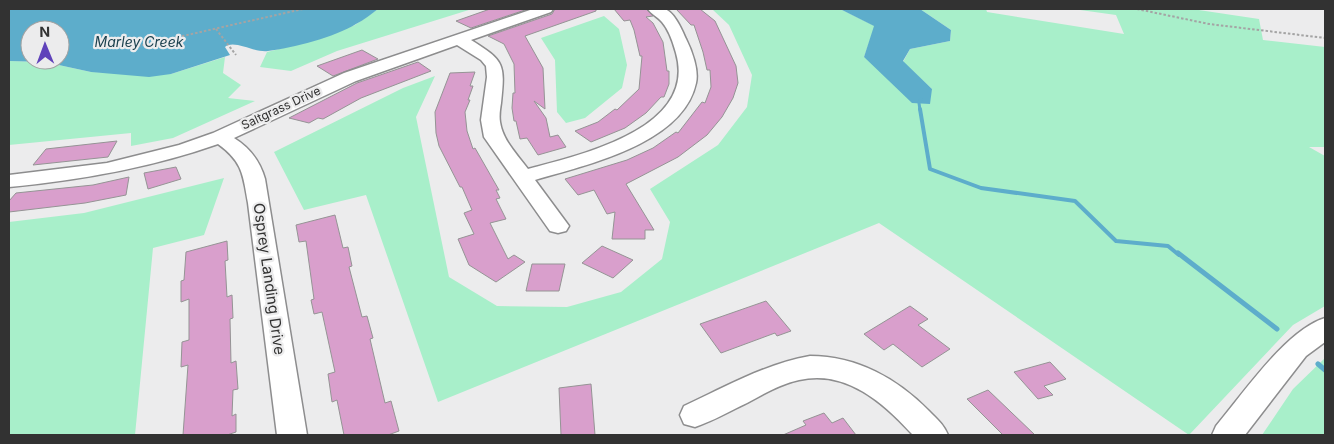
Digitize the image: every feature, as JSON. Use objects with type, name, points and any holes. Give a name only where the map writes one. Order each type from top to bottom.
[{"type":"street","name":"Saltgrass Drive","points":[[9,181],[107,169],[186,149],[220,137],[350,76],[546,9]]},
{"type":"street","points":[[522,177],[626,144],[651,130],[669,115],[681,101],[689,86],[690,72],[687,59],[677,30],[670,20],[655,9]]},
{"type":"street","points":[[458,39],[487,57],[494,66],[495,77],[490,120],[494,137],[558,226]]},
{"type":"street","name":"Osprey Landing Drive","points":[[220,137],[239,150],[249,161],[253,173],[259,203],[292,435]]},
{"type":"street","points":[[1227,435],[1296,349],[1325,328]]},
{"type":"street","points":[[694,415],[786,372],[811,367],[840,370],[869,381],[893,396],[933,435]]},
{"type":"path","points":[[138,46],[302,9]]},
{"type":"path","points":[[1137,9],[1209,24],[1325,38]]},
{"type":"path","points":[[216,28],[236,56]]},
{"type":"green space","points":[[378,9],[472,9],[337,51],[291,71],[260,67],[267,52],[319,39],[355,25]]},
{"type":"green space","points":[[712,9],[840,9],[875,26],[864,57],[932,89],[903,62],[910,49],[950,41],[951,30],[920,9],[986,9],[987,12],[1124,34],[1116,15],[1073,9],[1192,9],[1259,19],[1263,40],[1325,47],[1325,147],[1309,147],[1325,156],[1325,306],[1293,325],[1189,435],[879,223],[438,402],[366,195],[304,210],[274,152],[403,88],[435,76],[416,117],[449,277],[497,306],[567,307],[621,292],[662,259],[670,222],[650,189],[718,145],[747,107],[752,75],[729,25]]},
{"type":"green space","points":[[604,16],[619,29],[627,65],[622,88],[585,118],[566,123],[557,112],[555,60],[541,38]]},
{"type":"green space","points":[[225,57],[223,73],[241,85],[228,98],[255,101],[173,138],[131,146],[131,133],[9,145],[9,61],[20,61],[20,70],[70,70],[70,67],[91,72],[171,74]]},
{"type":"green space","points":[[224,178],[204,235],[153,248],[135,435],[9,435],[9,222],[84,213]]},
{"type":"green space","points":[[1325,358],[1325,435],[1262,435],[1293,389]]},
{"type":"water","name":"Marley Creek","points":[[9,9],[378,9],[347,29],[314,41],[268,51],[239,45],[229,45],[225,47],[230,55],[171,74],[149,77],[91,72],[70,67],[70,20],[20,20],[20,61],[9,61]]},
{"type":"water","points":[[840,9],[920,9],[951,30],[950,41],[910,49],[903,61],[932,89],[930,104],[912,103],[864,57],[874,26]]},
{"type":"building","points":[[490,9],[528,9],[471,28],[456,21]]},
{"type":"building","points":[[555,9],[596,9],[596,11],[525,36],[543,68],[545,109],[534,101],[546,118],[550,137],[558,135],[566,147],[538,155],[527,138],[520,139],[516,121],[514,121],[512,108],[513,93],[515,93],[514,64],[504,44],[488,36],[552,14]]},
{"type":"building","points":[[614,9],[646,9],[653,16],[646,17],[653,23],[663,42],[667,71],[669,71],[669,84],[664,97],[661,97],[646,113],[625,128],[591,142],[575,131],[598,122],[615,109],[617,110],[639,89],[642,56],[640,56],[634,30],[630,20],[624,21]]},
{"type":"building","points":[[676,9],[700,9],[715,21],[736,66],[738,83],[733,98],[722,117],[707,135],[678,157],[626,184],[654,230],[645,230],[645,239],[612,239],[615,212],[607,214],[594,190],[578,195],[565,179],[627,160],[653,148],[676,132],[678,133],[702,102],[705,103],[711,87],[710,70],[707,70],[694,25],[691,25]]},
{"type":"building","points":[[362,50],[378,59],[333,76],[317,66]]},
{"type":"building","points":[[418,62],[431,71],[361,98],[323,119],[318,118],[309,123],[289,118],[357,83]]},
{"type":"building","points":[[475,72],[470,86],[473,86],[468,100],[470,100],[465,112],[467,131],[473,149],[475,148],[499,190],[496,190],[500,198],[496,199],[506,219],[490,223],[508,259],[514,255],[525,262],[496,282],[469,265],[458,239],[474,234],[464,213],[472,210],[462,187],[460,187],[439,146],[436,133],[435,112],[450,73]]},
{"type":"building","points":[[117,141],[108,157],[33,165],[46,149]]},
{"type":"building","points":[[176,167],[181,179],[148,189],[144,173]]},
{"type":"building","points":[[129,177],[126,195],[85,203],[9,212],[9,201],[16,193],[93,185]]},
{"type":"building","points":[[335,215],[343,248],[348,247],[352,266],[349,267],[362,317],[367,316],[373,338],[370,339],[385,403],[391,401],[399,431],[388,435],[344,435],[337,400],[332,402],[328,374],[335,372],[322,312],[314,314],[311,300],[314,299],[306,241],[299,242],[296,225]]},
{"type":"building","points":[[227,241],[228,260],[225,261],[227,297],[232,295],[233,318],[230,319],[231,363],[236,361],[238,389],[233,390],[232,416],[236,414],[236,432],[227,435],[183,435],[188,365],[181,367],[182,342],[189,340],[189,299],[181,302],[181,281],[184,280],[186,252]]},
{"type":"building","points":[[602,246],[633,260],[613,278],[582,263]]},
{"type":"building","points":[[532,264],[565,264],[559,291],[526,291]]},
{"type":"building","points":[[766,301],[791,331],[777,336],[775,333],[721,353],[700,324]]},
{"type":"building","points":[[910,306],[928,319],[918,325],[950,349],[922,367],[893,344],[884,350],[864,334]]},
{"type":"building","points":[[1050,362],[1066,379],[1044,386],[1053,395],[1038,399],[1014,372]]},
{"type":"building","points":[[591,384],[595,435],[561,435],[559,388]]},
{"type":"building","points":[[988,390],[1035,435],[1003,435],[967,399]]},
{"type":"building","points":[[824,413],[832,423],[843,418],[856,435],[783,435],[806,425],[803,421]]},
{"type":"waterway","points":[[920,110],[919,103],[921,99]]},
{"type":"waterway","points":[[920,109],[930,169],[981,188],[1075,201],[1116,241],[1168,246],[1179,255]]},
{"type":"waterway","points":[[1178,253],[1277,329]]},
{"type":"waterway","points":[[1318,364],[1325,370]]}]
